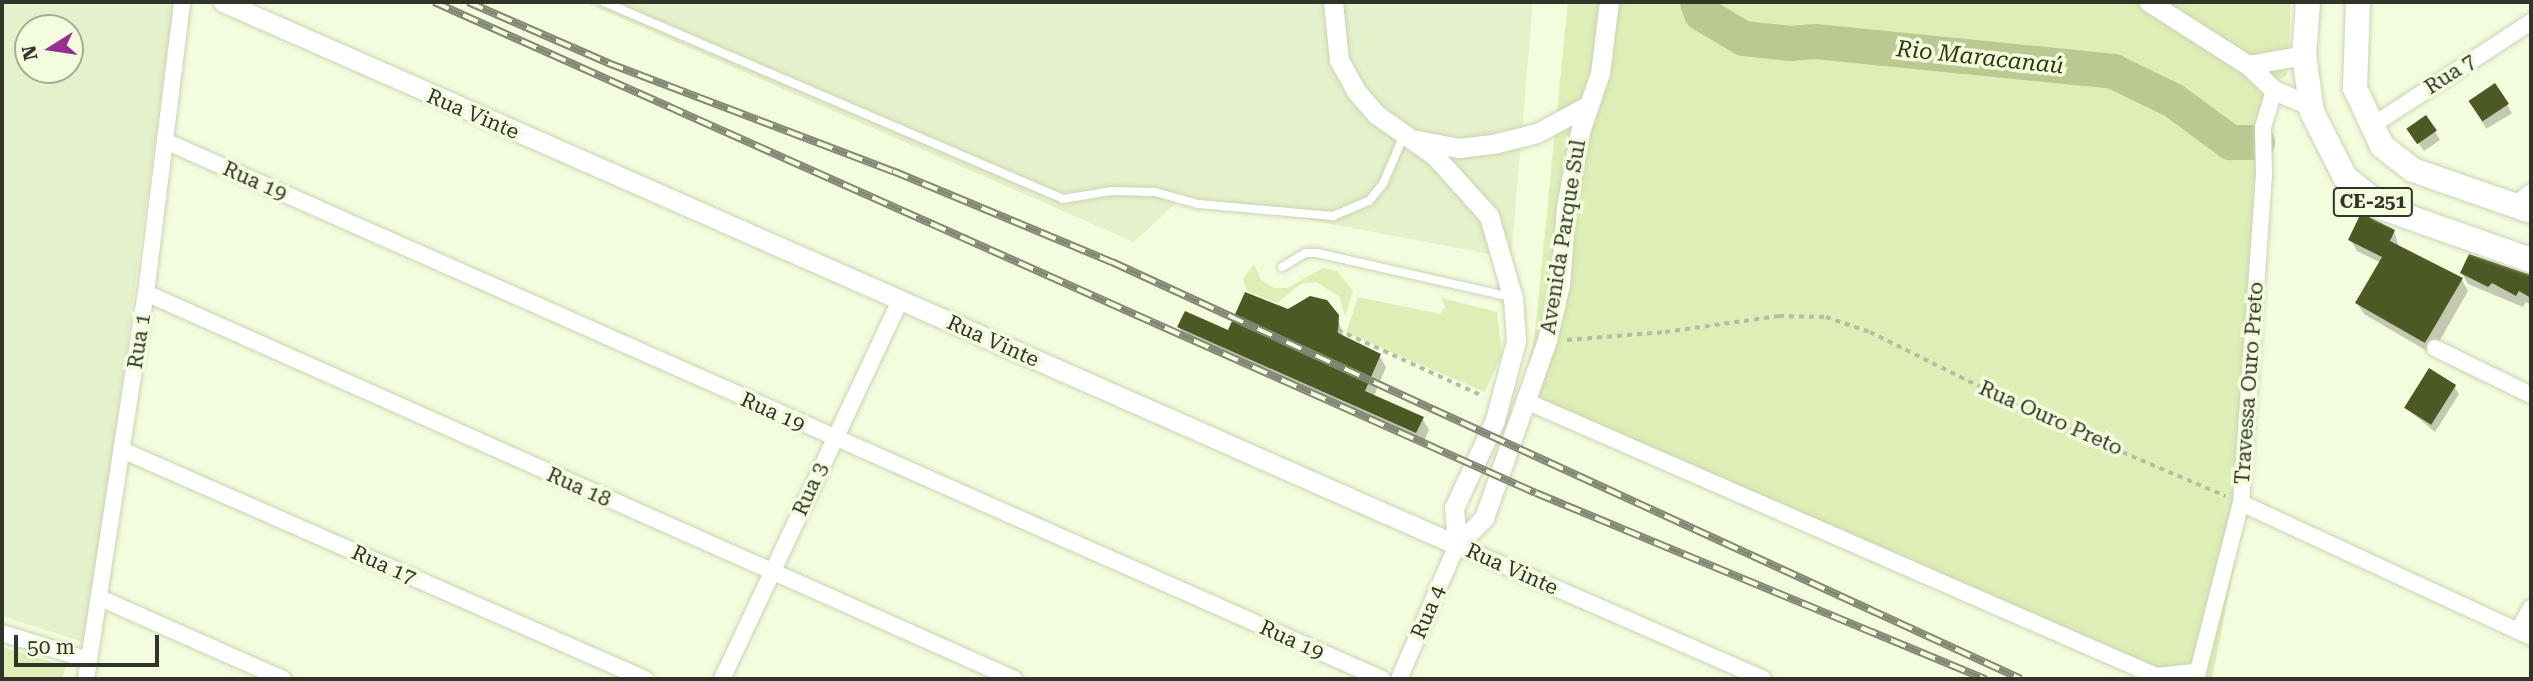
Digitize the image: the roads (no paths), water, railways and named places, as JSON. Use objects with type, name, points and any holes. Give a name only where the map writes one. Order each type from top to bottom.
[{"type":"main road","name":"CE-251","points":[[2308,2],[2304,55],[2311,106],[2332,160],[2361,194],[2383,208],[2439,230],[2531,260]]},
{"type":"main road","name":"CE-251","points":[[2358,2],[2355,88],[2370,127],[2389,153],[2413,170],[2525,202]]},
{"type":"street","name":"Rua 1","points":[[86,679],[146,293],[182,2]]},
{"type":"street","name":"Rua Vinte","points":[[223,2],[1763,679]]},
{"type":"street","name":"Avenida Parque Sul","points":[[1333,2],[1339,60],[1356,91],[1407,137],[1454,174],[1489,216],[1513,298],[1517,341],[1495,420],[1454,508],[1457,545]]},
{"type":"street","name":"Avenida Parque Sul","points":[[1457,545],[1484,518],[1528,402],[1547,340],[1560,284],[1566,207],[1589,105],[1600,73],[1609,2]]},
{"type":"street","points":[[2149,2],[2248,65],[2273,90],[2311,106]]},
{"type":"street","name":"Rua 7","points":[[2370,127],[2531,22]]},
{"type":"street","points":[[2248,65],[2304,55]]},
{"type":"street","name":"Travessa Ouro Preto","points":[[2195,675],[2241,503],[2264,176],[2263,127],[2273,90]]},
{"type":"street","points":[[1407,137],[1459,148],[1497,143],[1537,133],[1589,105]]},
{"type":"street","name":"Rua 19","points":[[165,141],[1382,679]]},
{"type":"street","name":"Rua 18","points":[[146,293],[1014,679]]},
{"type":"street","name":"Rua 3","points":[[722,679],[832,438],[900,300]]},
{"type":"street","points":[[2435,348],[2531,395]]},
{"type":"street","points":[[1528,402],[2146,672],[2168,678],[2195,675]]},
{"type":"street","name":"Rua 17","points":[[122,450],[645,679]]},
{"type":"street","points":[[2241,503],[2525,634],[2531,608]]},
{"type":"street","name":"Rua 4","points":[[1399,679],[1457,545]]},
{"type":"street","points":[[100,598],[284,679]]},
{"type":"street","points":[[2,633],[89,660]]},
{"type":"lane","points":[[604,2],[1062,200],[1112,191],[1155,192],[1198,204],[1341,214],[1368,201],[1383,184],[1407,137]]},
{"type":"lane","points":[[1282,267],[1305,253],[1317,253],[1513,298]]},
{"type":"waterway","name":"Rio Maracanaú","points":[[1697,2],[1701,13],[1743,38],[1790,43],[1815,41],[2113,71],[2173,100],[2230,142],[2257,142]]},
{"type":"railway","points":[[434,2],[1536,493],[1986,679]]},
{"type":"railway","points":[[468,2],[608,63],[893,171],[1112,262],[2021,679]]}]
